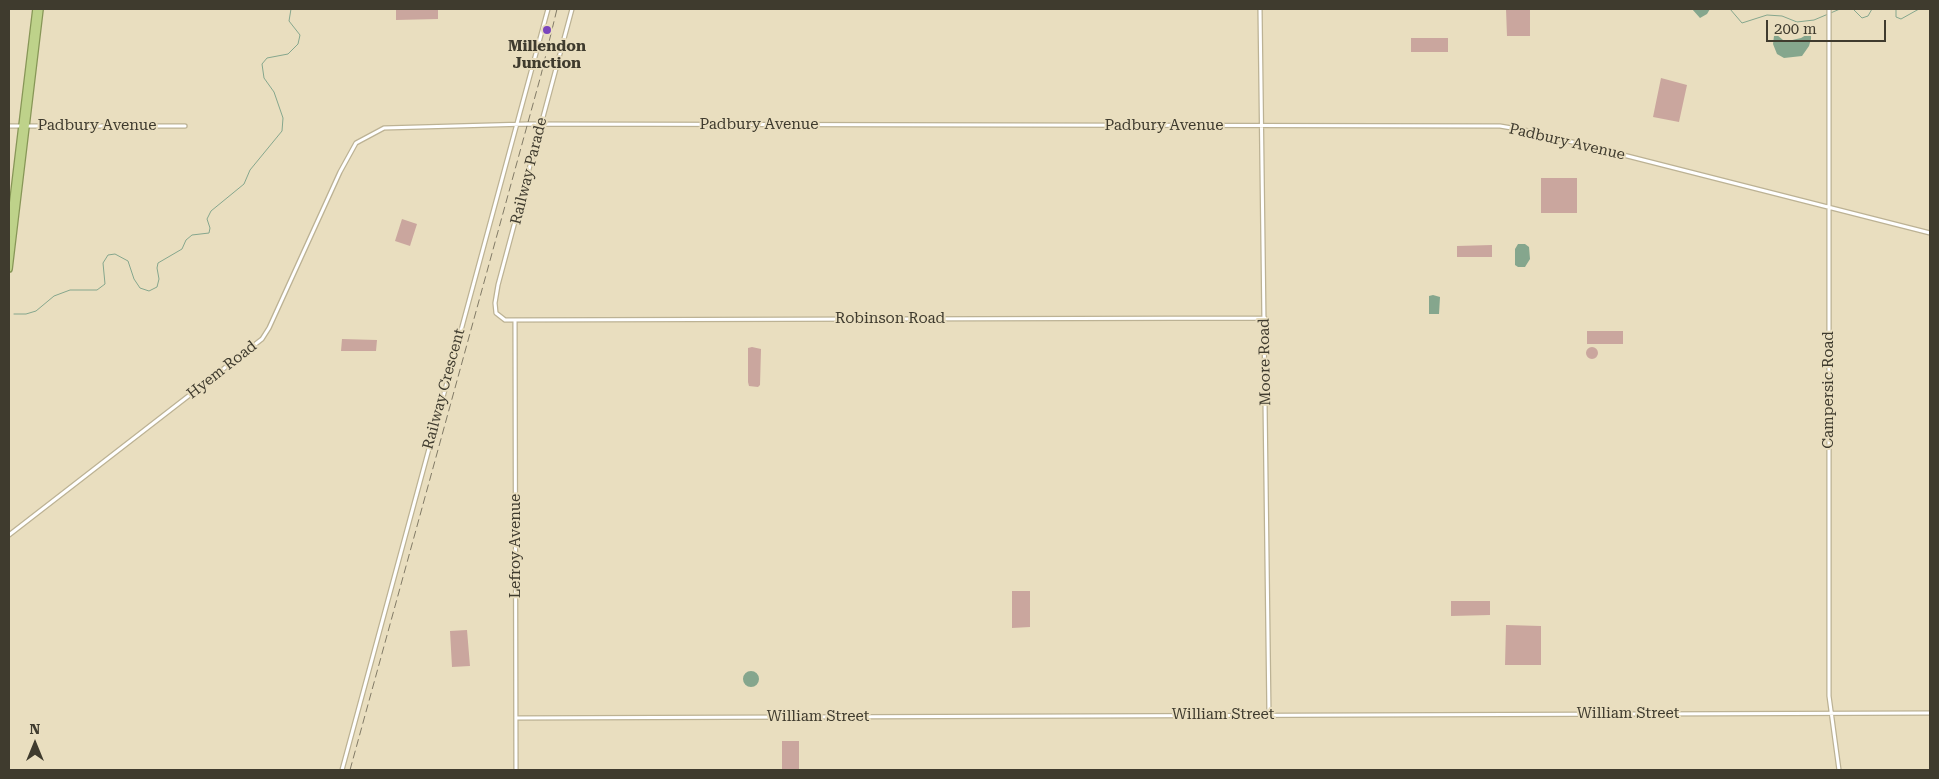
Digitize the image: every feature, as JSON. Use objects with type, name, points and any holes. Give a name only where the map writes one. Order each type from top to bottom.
[{"type":"highway","points":[[9,270],[36,9]]},
{"type":"highway","points":[[9,234],[40,9]]},
{"type":"street","name":"Railway Crescent","points":[[342,770],[548,9]]},
{"type":"street","name":"Railway Parade","points":[[515,321],[505,320],[496,313],[495,303],[498,285],[528,180],[540,125],[572,9]]},
{"type":"street","name":"Moore Road","points":[[1260,9],[1269,715]]},
{"type":"street","name":"Campersic Road","points":[[1829,9],[1829,696],[1839,770]]},
{"type":"street","name":"Padbury Avenue","points":[[384,128],[516,124],[1500,126],[1529,131],[1930,233]]},
{"type":"street","name":"Padbury Avenue","points":[[9,126],[185,126]]},
{"type":"street","name":"Hyem Road","points":[[9,535],[262,339],[340,172],[356,143],[384,128]]},
{"type":"street","name":"Robinson Road","points":[[515,321],[1264,318]]},
{"type":"street","name":"Lefroy Avenue","points":[[515,321],[516,770]]},
{"type":"street","name":"William Street","points":[[516,718],[1930,713]]},
{"type":"shaded area","points":[[396,9],[438,9],[438,19],[396,20]]},
{"type":"shaded area","points":[[1506,9],[1530,9],[1530,36],[1507,36]]},
{"type":"shaded area","points":[[1692,9],[1710,9],[1707,14],[1700,18]]},
{"type":"shaded area","points":[[1777,35],[1783,40],[1788,41],[1806,35],[1811,35],[1811,39],[1809,46],[1802,56],[1784,58],[1777,54],[1773,44],[1774,36]]},
{"type":"shaded area","points":[[1411,38],[1448,38],[1448,52],[1411,52]]},
{"type":"shaded area","points":[[1661,78],[1687,85],[1679,122],[1653,117]]},
{"type":"shaded area","points":[[1541,178],[1577,178],[1577,213],[1541,213]]},
{"type":"shaded area","points":[[402,219],[417,224],[410,246],[395,241]]},
{"type":"shaded area","points":[[1518,244],[1525,244],[1529,247],[1530,259],[1525,267],[1515,265],[1515,249]]},
{"type":"shaded area","points":[[1492,245],[1492,257],[1457,257],[1457,246]]},
{"type":"shaded area","points":[[1429,296],[1440,297],[1439,314],[1429,314]]},
{"type":"shaded area","points":[[1587,331],[1623,331],[1623,344],[1587,344]]},
{"type":"shaded area","points":[[342,339],[377,340],[376,351],[341,351]]},
{"type":"shaded area","points":[[1592,347],[1598,353],[1592,359],[1586,353]]},
{"type":"shaded area","points":[[748,348],[761,349],[760,385],[758,387],[749,386],[748,382]]},
{"type":"shaded area","points":[[1012,591],[1030,591],[1030,627],[1012,628]]},
{"type":"shaded area","points":[[1451,601],[1490,601],[1490,615],[1451,616]]},
{"type":"shaded area","points":[[1506,625],[1541,626],[1541,665],[1505,665]]},
{"type":"shaded area","points":[[467,630],[470,666],[452,667],[450,631]]},
{"type":"shaded area","points":[[748,671],[754,671],[759,676],[757,685],[748,687],[743,682],[743,676]]},
{"type":"shaded area","points":[[782,741],[799,741],[799,770],[782,770]]},
{"type":"waterway","points":[[14,314],[26,314],[36,311],[54,296],[70,290],[97,290],[105,284],[103,263],[108,255],[115,254],[128,261],[134,279],[140,288],[149,291],[157,287],[159,279],[158,263],[182,249],[186,240],[192,235],[209,233],[210,228],[207,219],[211,211],[244,184],[250,170],[282,131],[283,118],[274,92],[264,78],[262,64],[267,58],[288,54],[298,44],[300,35],[289,21],[291,9]]},
{"type":"waterway","points":[[1730,9],[1742,23],[1767,15],[1782,16],[1797,22],[1814,20],[1840,9]]},
{"type":"waterway","points":[[1853,9],[1862,18],[1868,16],[1872,9]]},
{"type":"waterway","points":[[1896,9],[1896,17],[1901,19],[1919,9]]},
{"type":"railway","points":[[350,770],[541,75],[557,9]]},
{"type":"place","name":"Millendon Junction","points":[[547,30]]}]
